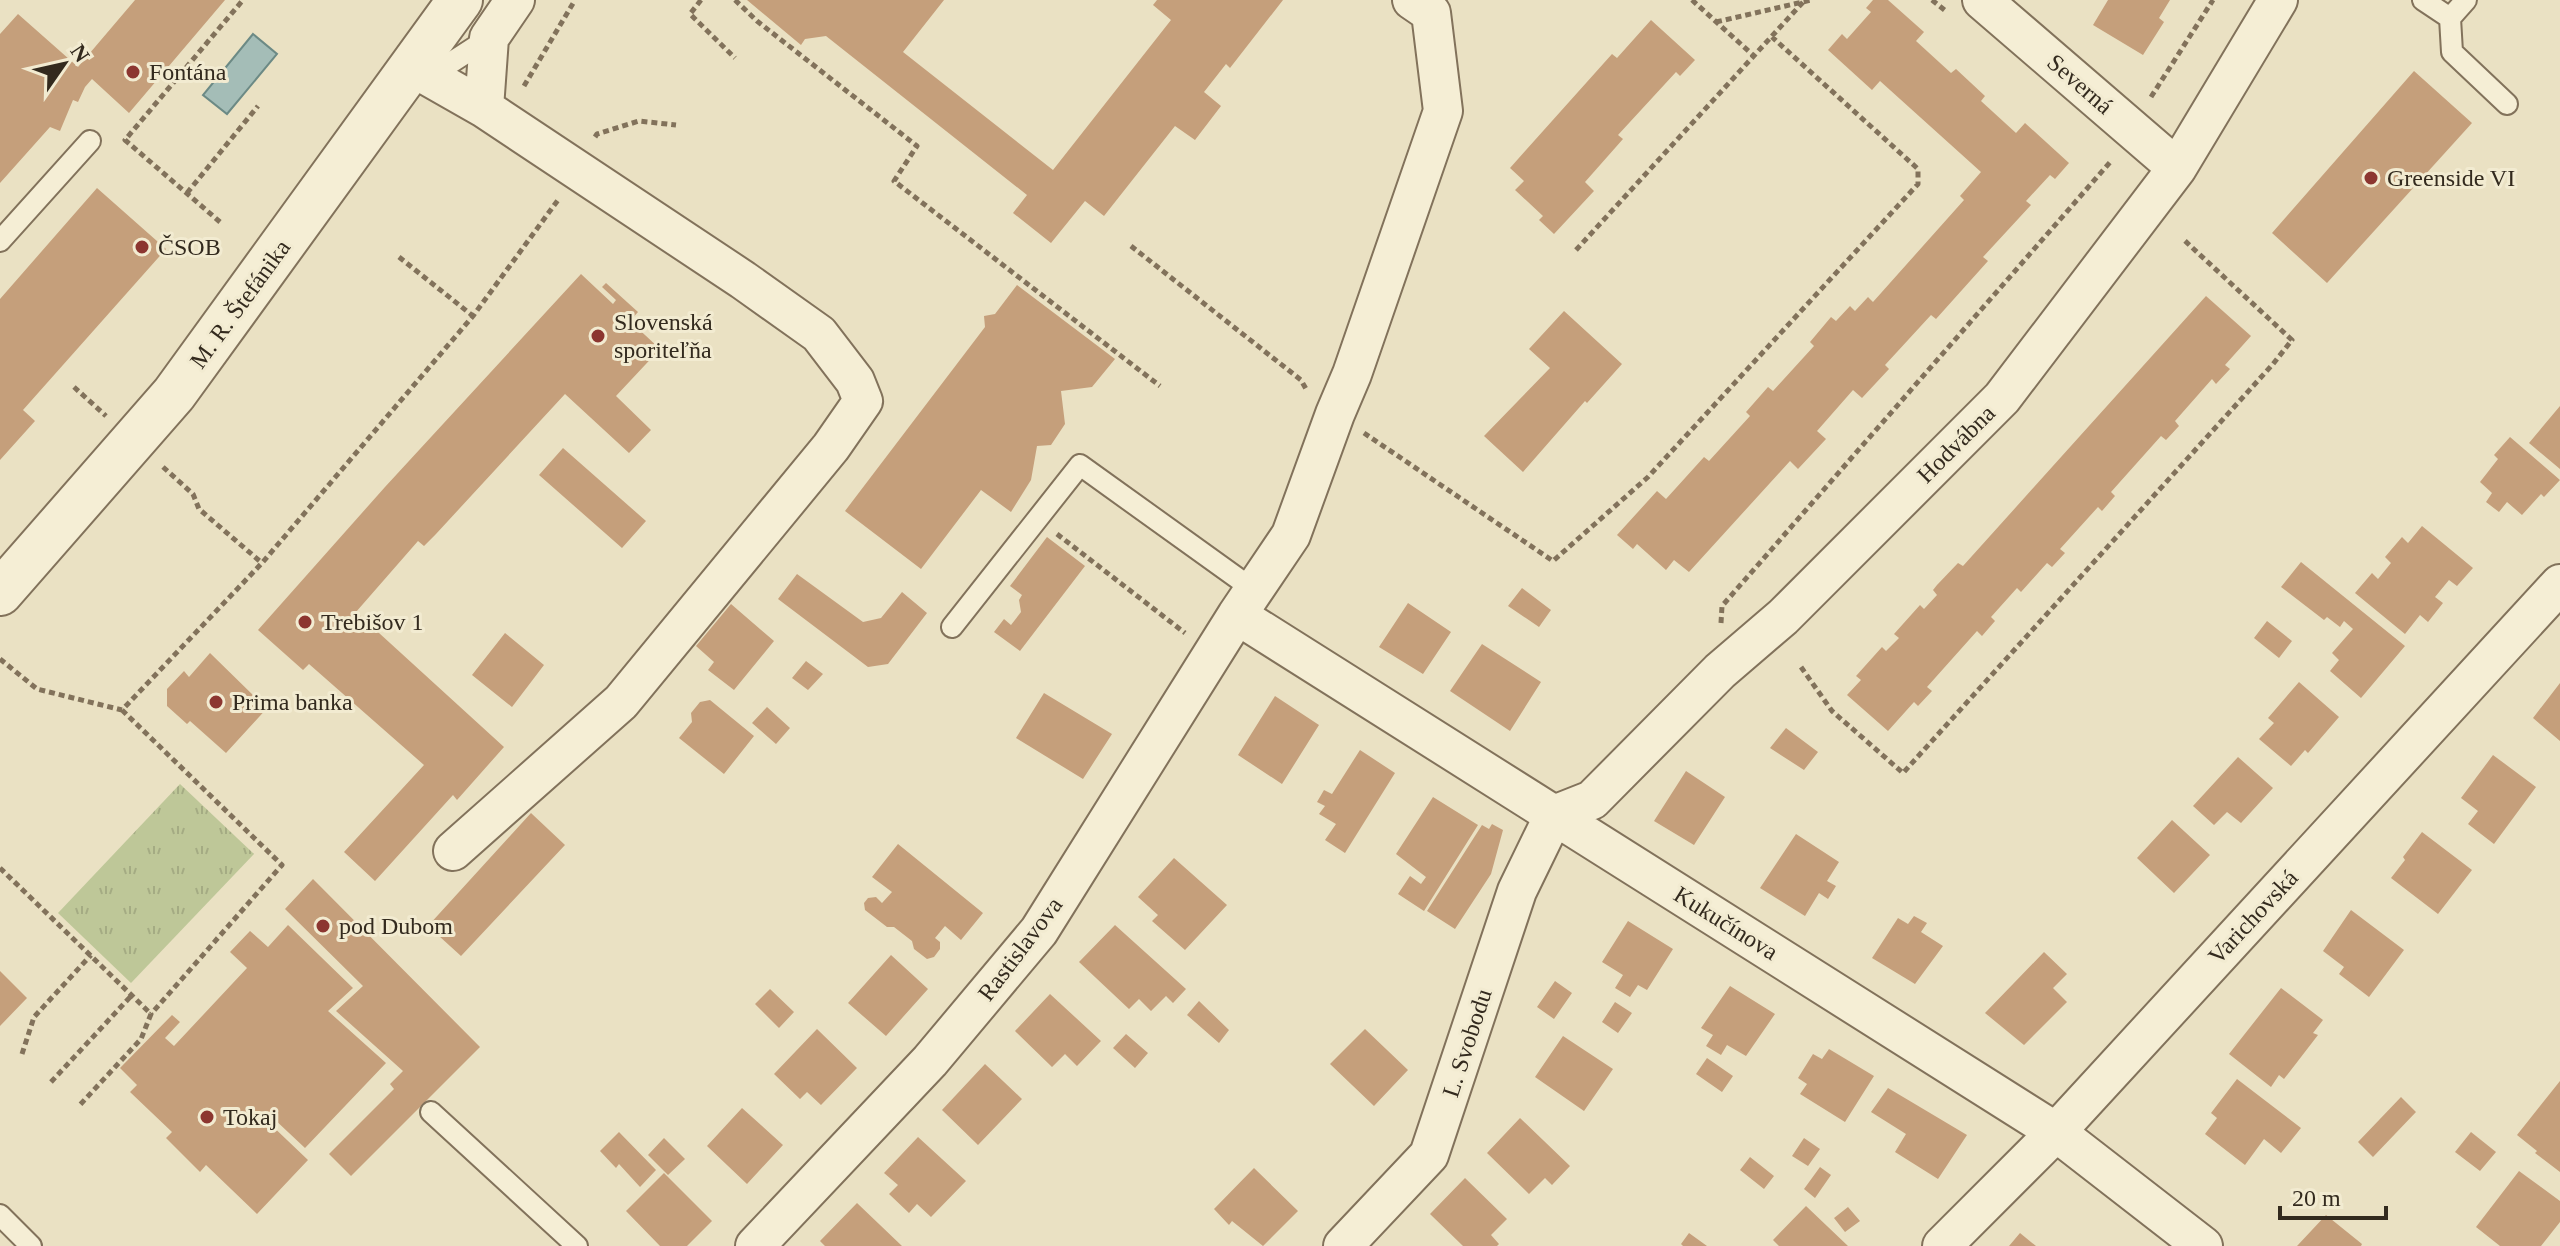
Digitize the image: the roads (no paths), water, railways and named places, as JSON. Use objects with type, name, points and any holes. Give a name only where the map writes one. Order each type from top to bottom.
[{"type":"street","name":"M. R. Štefánika","points":[[0,593],[174,394],[460,0]]},
{"type":"street","points":[[493,114],[489,38],[515,0]]},
{"type":"street","name":"Severná","points":[[1982,0],[2177,168]]},
{"type":"street","name":"Hodvábna","points":[[1554,815],[1592,800],[1720,671],[1783,617],[2002,398],[2177,168],[2278,0]]},
{"type":"street","name":"Rastislavova","points":[[755,1246],[930,1061],[1039,931],[1291,535],[1352,374],[1443,111],[1428,4]]},
{"type":"street","points":[[412,67],[493,114],[819,334],[855,381],[863,401],[831,447],[621,702],[453,851]]},
{"type":"street","name":"Varichovská","points":[[1942,1246],[2056,1132],[2560,584]]},
{"type":"street","name":"Kukučínova","points":[[1246,603],[1554,815],[2056,1132],[2203,1246]]},
{"type":"street","name":"L. Svobodu","points":[[1343,1246],[1429,1155],[1517,891],[1554,815]]},
{"type":"lane","points":[[2423,0],[2450,18]]},
{"type":"lane","points":[[2466,0],[2450,18],[2452,52],[2507,104]]},
{"type":"lane","points":[[412,67],[452,62],[489,38]]},
{"type":"lane","points":[[0,241],[90,141]]},
{"type":"lane","points":[[952,627],[1080,465],[1246,603]]},
{"type":"lane","points":[[431,1112],[577,1246]]},
{"type":"lane","points":[[0,1215],[31,1246]]},
{"type":"water","points":[[253,34],[277,54],[227,114],[203,95]]},
{"type":"place","name":"Fontána","points":[[133,72]]},
{"type":"place","name":"Greenside VI","points":[[2371,178]]},
{"type":"place","name":"ČSOB","points":[[142,247]]},
{"type":"place","name":"Slovenská sporiteľňa","points":[[598,336]]},
{"type":"place","name":"Trebišov 1","points":[[305,622]]},
{"type":"place","name":"Prima banka","points":[[216,702]]},
{"type":"place","name":"pod Dubom","points":[[323,926]]},
{"type":"place","name":"Tokaj","points":[[207,1117]]}]
